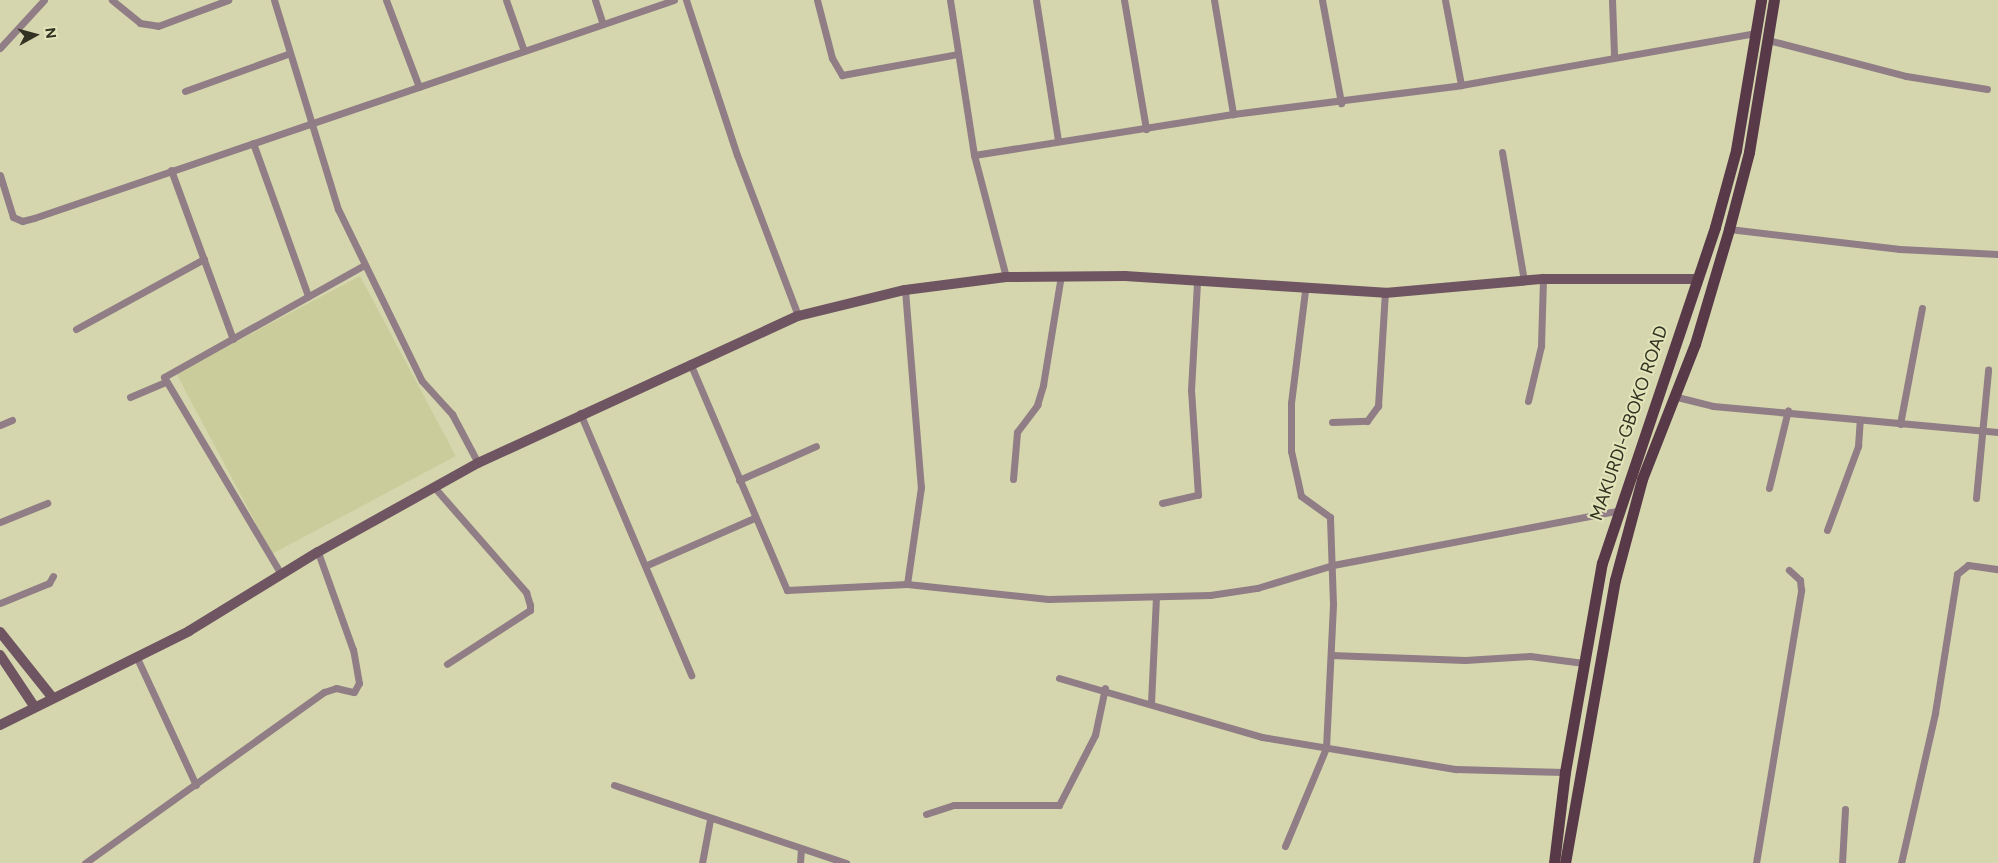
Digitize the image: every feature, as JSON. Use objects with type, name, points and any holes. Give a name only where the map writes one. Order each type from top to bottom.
[{"type":"main road","name":"MAKURDI-GBOKO ROAD","points":[[1554,863],[1565,772],[1584,663],[1617,511],[1696,279],[1734,158],[1761,0]]},
{"type":"main road","points":[[1566,863],[1615,580],[1642,479],[1695,344],[1729,229],[1749,152],[1774,0]]},
{"type":"street","points":[[0,48],[44,0]]},
{"type":"street","points":[[112,0],[140,23],[158,26],[228,0]]},
{"type":"street","points":[[274,0],[309,124],[332,193],[364,265],[422,381],[452,414],[478,463]]},
{"type":"street","points":[[386,0],[419,87]]},
{"type":"street","points":[[506,0],[524,51]]},
{"type":"street","points":[[595,0],[603,24]]},
{"type":"street","points":[[0,175],[10,211],[22,221],[674,0]]},
{"type":"street","points":[[686,0],[737,155],[798,316]]},
{"type":"street","points":[[817,0],[832,58],[842,75],[957,54]]},
{"type":"street","points":[[950,0],[974,155],[1006,277]]},
{"type":"street","points":[[1036,0],[1058,140]]},
{"type":"street","points":[[1124,0],[1146,129]]},
{"type":"street","points":[[1214,0],[1233,114]]},
{"type":"street","points":[[1322,0],[1341,103]]},
{"type":"street","points":[[1445,0],[1461,85]]},
{"type":"street","points":[[1612,0],[1614,55]]},
{"type":"street","points":[[974,155],[1058,140],[1146,129],[1233,114],[1341,103],[1461,85],[1614,55],[1756,33]]},
{"type":"street","points":[[1768,40],[1906,76],[1987,89]]},
{"type":"street","points":[[185,91],[288,54]]},
{"type":"street","points":[[253,143],[308,296]]},
{"type":"street","points":[[1502,152],[1524,281]]},
{"type":"street","points":[[170,170],[233,339]]},
{"type":"street","points":[[1729,229],[1900,249],[1998,254]]},
{"type":"street","points":[[76,329],[204,259]]},
{"type":"street","points":[[281,574],[166,382],[167,374],[364,265]]},
{"type":"street","points":[[0,725],[52,697],[137,658],[318,552],[478,463],[580,412],[798,316],[904,290],[1006,277],[1061,275],[1385,293],[1543,279],[1696,279]]},
{"type":"street","points":[[1013,479],[1017,432],[1037,404],[1043,385],[1061,275]]},
{"type":"street","points":[[1528,401],[1540,346],[1543,279]]},
{"type":"street","points":[[1162,503],[1198,495],[1190,390],[1197,283]]},
{"type":"street","points":[[904,290],[922,487],[907,584]]},
{"type":"street","points":[[1285,846],[1326,748],[1331,655],[1333,565],[1330,517],[1301,496],[1291,451],[1292,403],[1305,290]]},
{"type":"street","points":[[1332,422],[1367,421],[1378,406],[1385,293]]},
{"type":"street","points":[[1900,424],[1922,308]]},
{"type":"street","points":[[690,363],[754,518],[787,590],[907,584],[1048,599],[1156,598],[1257,588],[1333,565],[1617,511]]},
{"type":"street","points":[[1976,498],[1988,370]]},
{"type":"street","points":[[130,397],[166,382]]},
{"type":"street","points":[[1673,396],[1713,406],[1788,410],[1860,420],[1998,432]]},
{"type":"street","points":[[1769,488],[1788,410]]},
{"type":"street","points":[[580,412],[647,565],[691,675]]},
{"type":"street","points":[[0,425],[12,420]]},
{"type":"street","points":[[1827,530],[1858,446],[1860,420]]},
{"type":"street","points":[[739,480],[816,446]]},
{"type":"street","points":[[434,487],[526,592],[530,605],[530,610],[447,664]]},
{"type":"street","points":[[0,522],[47,502]]},
{"type":"street","points":[[647,565],[754,518]]},
{"type":"street","points":[[86,863],[128,828],[196,785],[324,692],[336,688],[354,692],[359,683],[353,650],[318,552]]},
{"type":"street","points":[[1901,863],[1935,713],[1957,574],[1968,565],[1998,569]]},
{"type":"street","points":[[1756,863],[1802,590],[1799,576],[1789,570]]},
{"type":"street","points":[[0,602],[49,583],[53,576]]},
{"type":"street","points":[[1151,703],[1156,598]]},
{"type":"street","points":[[0,632],[52,697]]},
{"type":"street","points":[[0,655],[18,677],[34,706]]},
{"type":"street","points":[[1331,655],[1465,660],[1530,656],[1584,663]]},
{"type":"street","points":[[137,658],[196,785]]},
{"type":"street","points":[[1060,678],[1105,688],[1262,737],[1465,770],[1565,772]]},
{"type":"street","points":[[926,814],[954,805],[1059,804],[1095,735],[1105,688]]},
{"type":"street","points":[[614,785],[710,820],[846,863]]},
{"type":"street","points":[[1842,863],[1845,809]]},
{"type":"street","points":[[702,863],[710,820]]},
{"type":"street","points":[[800,863],[801,849]]},
{"type":"shaded area","points":[[360,276],[456,456],[272,554],[176,374]]}]
